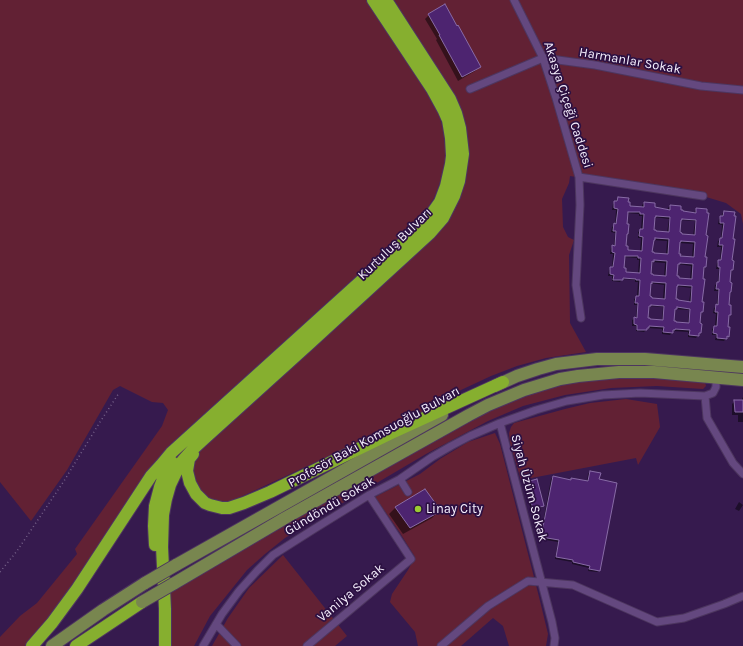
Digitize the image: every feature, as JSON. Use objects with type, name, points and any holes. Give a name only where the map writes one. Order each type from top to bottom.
[{"type":"highway","name":"Kurtuluş Bulvarı","points":[[202,433],[413,234],[428,219],[443,193],[449,174],[452,156],[448,120],[432,89],[373,0]]},
{"type":"highway","name":"Kurtuluş Bulvarı","points":[[202,433],[310,343],[430,234],[443,218],[454,196],[459,181],[463,154],[460,128],[456,114],[450,99],[386,0]]},
{"type":"highway","points":[[202,433],[189,459],[187,471],[190,483],[196,494],[205,503],[216,507],[229,508],[270,492],[395,431],[503,382]]},
{"type":"highway","points":[[32,646],[52,623],[77,589],[151,476],[171,453],[202,433]]},
{"type":"highway","points":[[157,646],[158,620],[154,526],[155,506],[160,487],[177,454],[202,433]]},
{"type":"highway","points":[[165,646],[162,532],[163,515],[166,499],[173,478],[180,464],[194,448],[202,433]]},
{"type":"highway","points":[[85,646],[142,602]]},
{"type":"highway","name":"Profesör Baki Komsuoğlu Bulvarı","points":[[76,646],[142,602]]},
{"type":"main road","name":"Profesör Baki Komsuoğlu Bulvarı","points":[[52,646],[103,610],[176,565],[452,409],[517,376],[556,364],[598,359],[645,359],[743,367]]},
{"type":"main road","name":"Profesör Baki Komsuoğlu Bulvarı","points":[[142,602],[292,514],[469,415],[488,405],[524,390],[560,379],[619,372],[654,372],[743,380]]},
{"type":"street","name":"Akasya Çiçeği Caddesi","points":[[514,0],[543,58],[579,177],[580,205],[576,285],[581,318]]},
{"type":"street","points":[[470,89],[543,58]]},
{"type":"street","name":"Harmanlar Sokak","points":[[543,58],[595,65],[701,86],[743,90]]},
{"type":"street","points":[[579,177],[703,196]]},
{"type":"street","points":[[716,378],[716,387],[713,393],[705,396],[706,418],[733,463],[743,474]]},
{"type":"street","name":"Siyah Üzüm Sokak","points":[[554,646],[555,638],[552,622],[500,423],[567,401],[603,395],[640,393],[705,396]]},
{"type":"street","name":"Gündöndü Sokak","points":[[203,646],[222,614],[239,591],[274,555],[369,495],[400,479],[432,457],[470,436],[500,423]]},
{"type":"street","points":[[400,479],[408,492]]},
{"type":"street","name":"Vanilya Sokak","points":[[307,646],[411,559],[369,495]]},
{"type":"street","points":[[441,646],[488,606],[528,581],[573,585],[657,622],[684,618],[743,596]]},
{"type":"street","points":[[216,624],[237,646]]},
{"type":"path","points":[[0,572],[64,481],[119,393]]},
{"type":"shaded area","points":[[0,0],[367,0],[415,73],[439,114],[444,133],[446,156],[442,177],[434,198],[416,222],[173,442],[154,463],[59,604],[38,632],[25,646],[0,646],[0,637],[20,616],[37,603],[77,554],[75,549],[162,426],[168,410],[163,403],[152,402],[120,386],[113,390],[67,470],[31,521],[0,482]]},
{"type":"shaded area","points":[[392,0],[743,0],[743,224],[741,214],[726,203],[703,196],[570,176],[569,183],[562,199],[563,227],[568,237],[574,240],[569,255],[570,323],[586,352],[546,358],[517,366],[491,376],[461,390],[424,412],[234,500],[221,504],[211,501],[201,495],[190,473],[193,460],[203,447],[337,326],[466,166]]},
{"type":"shaded area","points":[[625,375],[705,382],[706,386],[703,389],[657,386],[611,388],[565,395],[523,406],[488,421],[426,454],[285,538],[247,570],[210,616],[194,646],[170,646],[172,625],[170,593],[231,556],[418,448],[516,397],[562,383]]},
{"type":"shaded area","points":[[626,399],[657,404],[660,427],[638,465],[636,458],[521,480],[510,443],[509,433],[514,423],[590,403]]},
{"type":"shaded area","points":[[495,433],[500,444],[548,634],[546,646],[509,646],[503,626],[493,618],[461,646],[418,646],[415,632],[390,602],[392,594],[415,557],[375,497],[420,474],[440,459],[468,442]]},
{"type":"shaded area","points":[[283,555],[347,636],[335,646],[212,646],[228,618],[249,588]]},
{"type":"building","points":[[445,4],[481,67],[462,77],[428,14]]},
{"type":"building","points":[[618,197],[629,198],[628,202],[630,202],[630,206],[644,207],[644,202],[655,203],[655,207],[670,210],[670,205],[681,206],[681,210],[683,211],[696,213],[696,208],[707,209],[707,213],[709,213],[705,257],[707,257],[706,267],[704,267],[703,279],[705,279],[702,302],[704,302],[703,312],[701,312],[701,333],[699,333],[699,336],[689,335],[690,330],[675,329],[673,330],[673,333],[663,332],[664,327],[649,326],[647,330],[637,330],[637,325],[634,324],[634,317],[637,318],[638,303],[635,303],[636,296],[639,296],[640,280],[623,278],[623,280],[613,280],[614,275],[610,274],[610,267],[613,267],[615,253],[612,252],[612,245],[615,246],[616,231],[613,231],[614,223],[616,224],[618,209],[614,208],[614,201],[617,201]],"holes":[[[628,212],[640,212],[640,214],[644,214],[643,229],[640,229],[639,236],[643,237],[642,251],[628,250],[628,246],[626,246],[629,224],[627,224]],[[655,217],[670,217],[669,232],[654,230]],[[682,219],[696,220],[695,235],[682,234],[680,232]],[[655,238],[669,239],[668,254],[652,252]],[[681,241],[695,242],[694,257],[680,256],[681,254],[679,254]],[[625,256],[638,256],[638,258],[641,258],[640,273],[626,272],[626,268],[624,268]],[[652,261],[667,261],[666,276],[651,274]],[[678,264],[693,264],[692,279],[679,278],[679,276],[677,276]],[[652,282],[666,283],[665,299],[652,298],[650,296]],[[678,285],[692,286],[691,302],[676,299]],[[649,306],[664,306],[663,320],[648,318]],[[677,307],[690,309],[689,323],[674,321],[675,309],[677,309]]]},
{"type":"building","points":[[724,211],[735,212],[734,216],[736,216],[732,260],[734,261],[733,270],[731,270],[730,282],[732,283],[729,305],[731,305],[731,315],[729,315],[728,327],[730,327],[729,337],[727,336],[727,339],[717,338],[717,334],[713,333],[714,326],[717,326],[718,312],[715,312],[716,304],[718,305],[719,289],[716,289],[717,282],[719,282],[720,267],[718,267],[718,260],[721,260],[723,245],[719,245],[720,238],[722,238],[724,223],[720,223],[720,216],[723,216]]},
{"type":"building","points":[[734,400],[743,400],[743,412],[735,412]]},
{"type":"building","points":[[590,471],[601,473],[599,479],[617,483],[600,571],[589,569],[590,566],[573,562],[573,560],[556,557],[559,540],[541,537],[553,476],[571,480],[571,478],[588,481]]},
{"type":"building","points":[[537,479],[544,506],[533,509],[526,482]]},
{"type":"building","name":"Linay City","points":[[425,489],[441,511],[410,528],[395,507]]},
{"type":"place","name":"Linay City","points":[[418,509]]}]
